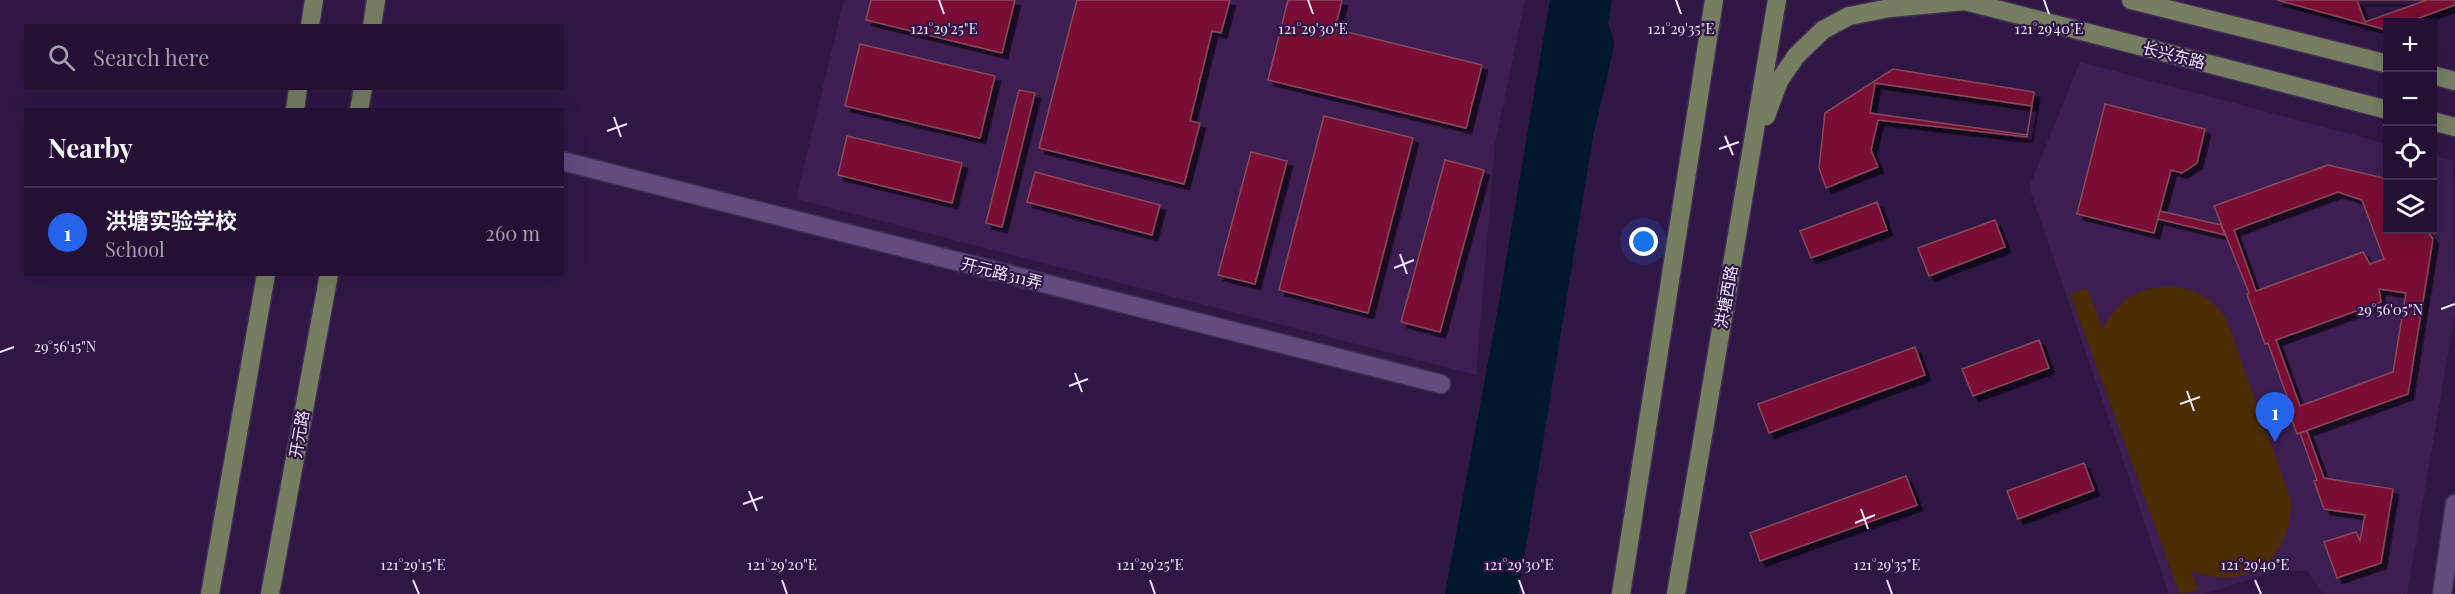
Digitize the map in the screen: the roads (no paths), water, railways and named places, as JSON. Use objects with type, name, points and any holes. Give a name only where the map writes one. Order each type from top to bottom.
[{"type":"main road","points":[[309,24],[314,0]]},
{"type":"main road","points":[[372,24],[376,0]]},
{"type":"main road","points":[[1621,594],[1714,0]]},
{"type":"main road","name":"洪塘西路","points":[[1676,594],[1777,0]]},
{"type":"main road","points":[[2132,0],[2383,63]]},
{"type":"main road","name":"长兴东路","points":[[1750,160],[1779,81],[1796,56],[1823,30],[1849,16],[1890,8],[1963,1],[2383,109]]},
{"type":"main road","points":[[2437,76],[2455,81]]},
{"type":"main road","points":[[295,108],[298,90]]},
{"type":"main road","points":[[359,108],[363,90]]},
{"type":"main road","points":[[2437,122],[2455,127]]},
{"type":"main road","points":[[210,594],[266,276]]},
{"type":"main road","name":"开元路","points":[[270,594],[329,276]]},
{"type":"street","name":"开元路311弄","points":[[564,162],[1441,384]]},
{"type":"street","points":[[2442,594],[2455,504]]},
{"type":"water","points":[[1550,0],[1612,0],[1608,23],[1614,41],[1593,137],[1518,594],[1445,594],[1497,314]]},
{"type":"place","name":"洪塘实验学校","points":[[2275,442]]}]
